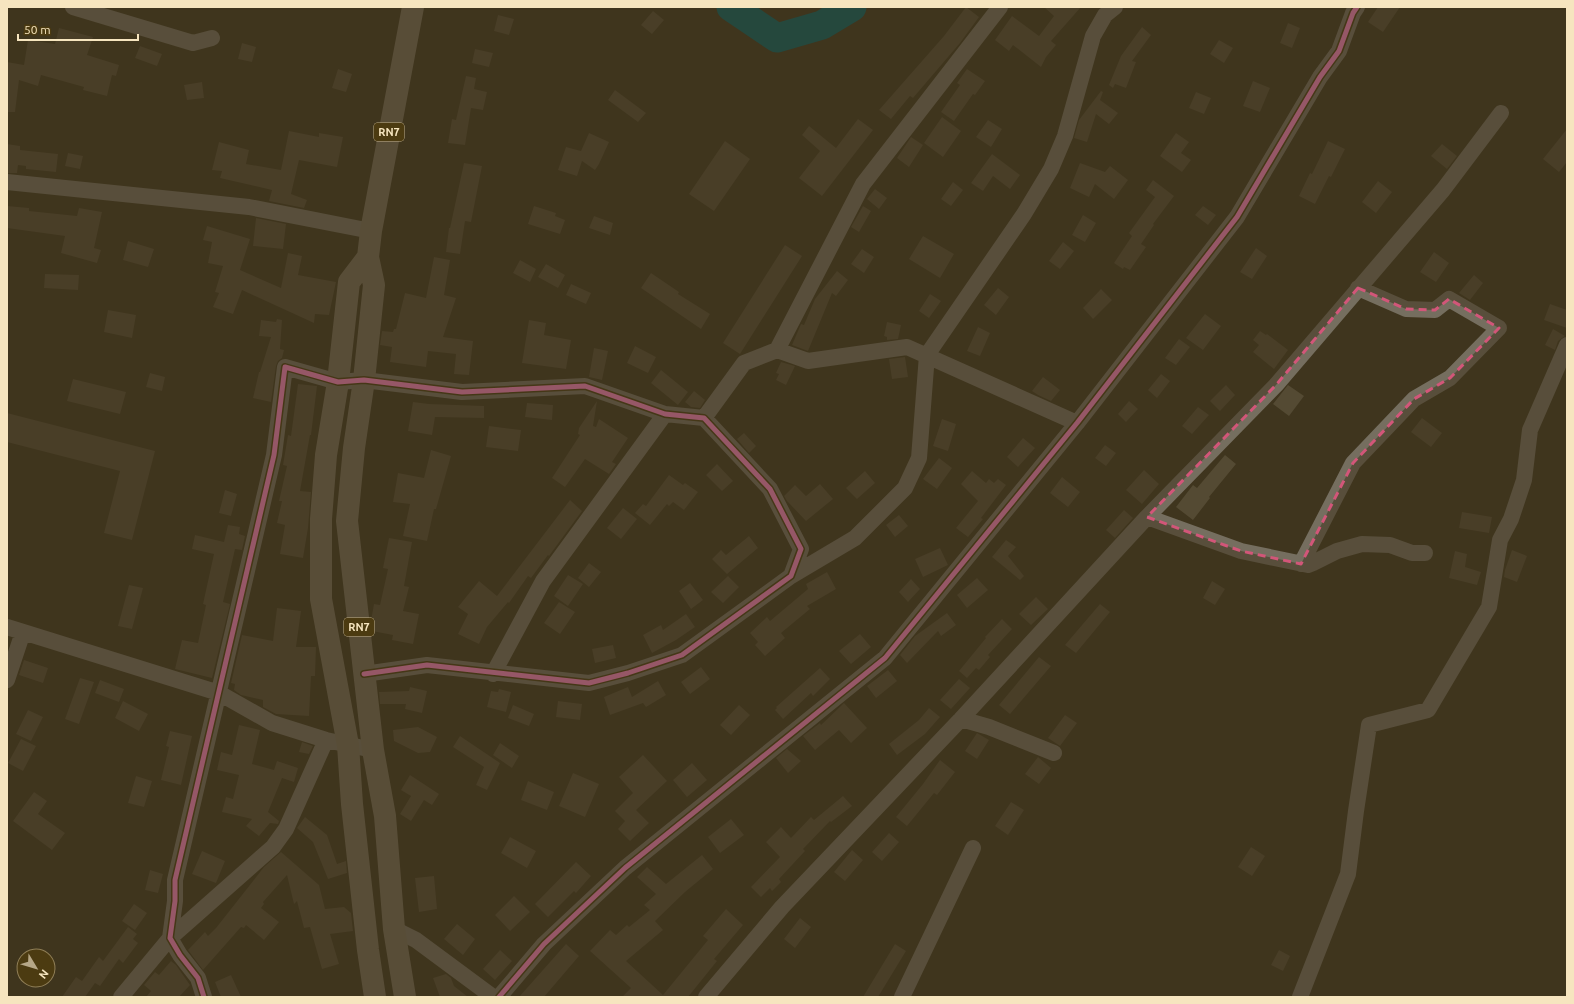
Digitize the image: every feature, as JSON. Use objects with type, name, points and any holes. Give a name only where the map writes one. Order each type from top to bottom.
[{"type":"main road","name":"RN7","points":[[406,997],[394,929],[385,816],[373,750],[348,521],[354,448],[364,380],[374,285],[368,257],[371,231],[413,7]]},
{"type":"main road","name":"RN7","points":[[368,257],[349,282],[338,382],[326,455],[321,519],[321,599],[348,745],[354,820],[374,997]]},
{"type":"main road","points":[[321,519],[348,521]]},
{"type":"street","points":[[72,7],[194,42],[212,38]]},
{"type":"street","points":[[777,350],[862,184],[1000,7]]},
{"type":"street","points":[[364,674],[427,666],[589,683],[628,673],[682,655],[791,576],[855,538],[905,488],[919,458],[927,355],[1024,214],[1051,169],[1065,136],[1093,36],[1105,15],[1115,7]]},
{"type":"street","points":[[499,997],[544,944],[625,868],[885,658],[1077,423],[1237,217],[1320,77],[1339,51],[1353,12],[1357,7]]},
{"type":"street","points":[[706,997],[782,906],[961,719],[1147,517],[1276,385],[1443,190],[1501,113]]},
{"type":"street","points":[[7,182],[249,207],[371,231]]},
{"type":"street","points":[[1301,564],[1353,463],[1414,399],[1450,378],[1499,328],[1449,299],[1435,310],[1406,310],[1358,288]]},
{"type":"street","points":[[1300,997],[1348,874],[1369,725],[1428,710],[1489,607],[1500,540],[1510,519],[1524,480],[1530,430],[1567,345]]},
{"type":"street","points":[[704,418],[744,363],[777,350],[808,361],[907,347],[1077,423]]},
{"type":"street","points":[[204,997],[198,978],[180,955],[170,938],[175,901],[175,880],[274,455],[285,367],[338,382],[364,380],[462,392],[585,386],[665,414],[704,418],[770,489],[801,548],[791,576]]},
{"type":"street","points":[[493,674],[543,580],[665,414]]},
{"type":"street","points":[[1147,517],[1241,551],[1257,553],[1301,564],[1314,563],[1337,551],[1362,544],[1390,545],[1412,553],[1425,553]]},
{"type":"street","points":[[7,627],[219,693],[272,723],[326,740],[373,750]]},
{"type":"street","points":[[7,680],[22,632]]},
{"type":"street","points":[[961,719],[989,727],[1054,753]]},
{"type":"street","points":[[121,997],[170,938],[272,848],[286,830],[326,740]]},
{"type":"street","points":[[902,997],[973,848]]},
{"type":"street","points":[[394,929],[416,940],[493,997]]},
{"type":"highlighted area","points":[[1358,288],[1406,309],[1435,310],[1449,299],[1499,328],[1450,378],[1414,399],[1353,463],[1301,564],[1241,551],[1147,517],[1276,385]]},
{"type":"building","points":[[966,7],[979,17],[960,43],[913,98],[910,96],[891,119],[879,110],[944,36]]},
{"type":"building","points":[[1044,7],[1081,7],[1051,41],[1056,45],[1046,57],[1041,67],[1013,45],[1009,51],[995,40],[1012,16],[1039,36],[1054,16]]},
{"type":"building","points":[[1378,7],[1400,7],[1383,32],[1368,22]]},
{"type":"building","points":[[653,11],[664,20],[652,34],[641,25]]},
{"type":"building","points":[[498,15],[514,19],[509,35],[494,31]]},
{"type":"building","points":[[1288,23],[1300,28],[1292,48],[1280,43]]},
{"type":"building","points":[[1142,27],[1151,35],[1132,61],[1136,62],[1126,88],[1115,84],[1113,88],[1109,85],[1121,56]]},
{"type":"building","points":[[59,28],[93,37],[87,55],[119,65],[116,76],[112,75],[107,96],[83,90],[84,87],[41,75],[38,86],[19,80],[15,112],[7,112],[7,62],[24,65],[28,40],[55,44]]},
{"type":"building","points":[[1219,40],[1233,48],[1224,63],[1210,54]]},
{"type":"building","points":[[242,43],[256,47],[252,62],[238,59]]},
{"type":"building","points":[[140,46],[162,54],[157,66],[135,58]]},
{"type":"building","points":[[475,49],[493,53],[489,67],[472,63]]},
{"type":"building","points":[[338,69],[352,74],[346,92],[332,88]]},
{"type":"building","points":[[967,69],[985,81],[975,95],[973,94],[954,121],[941,112],[960,85],[957,83]]},
{"type":"building","points":[[466,76],[476,78],[474,89],[487,92],[483,110],[471,108],[465,145],[448,143],[452,119],[456,120]]},
{"type":"building","points":[[1253,81],[1270,88],[1260,112],[1243,106]]},
{"type":"building","points":[[202,82],[204,98],[187,100],[184,85]]},
{"type":"building","points":[[615,90],[646,113],[638,122],[608,100]]},
{"type":"building","points":[[1101,91],[1103,92],[1100,100],[1118,113],[1109,124],[1096,114],[1087,142],[1074,138],[1079,120]]},
{"type":"building","points":[[1196,92],[1211,98],[1204,114],[1189,108]]},
{"type":"building","points":[[942,117],[961,131],[943,157],[924,143]]},
{"type":"building","points":[[858,119],[873,130],[822,196],[799,178],[820,151],[802,135],[809,126],[836,148]]},
{"type":"building","points":[[988,120],[1002,129],[991,147],[976,137]]},
{"type":"building","points":[[1567,129],[1567,162],[1559,172],[1543,159]]},
{"type":"building","points":[[289,131],[319,137],[319,133],[343,137],[337,167],[299,160],[291,194],[307,200],[304,208],[269,201],[272,190],[220,178],[222,171],[212,170],[219,142],[249,150],[246,164],[281,170]]},
{"type":"building","points":[[589,133],[609,142],[595,170],[582,161],[577,176],[558,170],[566,147],[581,151]]},
{"type":"building","points":[[1176,133],[1189,142],[1181,153],[1191,160],[1182,172],[1160,156]]},
{"type":"building","points":[[911,137],[923,145],[909,167],[897,158]]},
{"type":"building","points":[[725,141],[750,159],[714,211],[689,194]]},
{"type":"building","points":[[1328,141],[1345,149],[1315,204],[1299,196],[1310,173],[1312,174]]},
{"type":"building","points":[[7,144],[20,146],[20,150],[58,154],[56,172],[26,169],[26,166],[18,165],[17,173],[7,173]]},
{"type":"building","points":[[1442,144],[1457,156],[1447,169],[1431,156]]},
{"type":"building","points":[[68,153],[83,156],[80,169],[65,166]]},
{"type":"building","points":[[992,154],[1020,175],[1010,189],[993,176],[983,191],[971,183]]},
{"type":"building","points":[[464,163],[482,166],[471,222],[465,221],[460,254],[446,252],[449,228]]},
{"type":"building","points":[[1080,163],[1105,172],[1110,166],[1128,180],[1114,199],[1095,184],[1089,197],[1070,188]]},
{"type":"building","points":[[1153,180],[1174,196],[1153,224],[1154,225],[1141,244],[1146,247],[1130,270],[1124,267],[1123,269],[1114,263],[1132,236],[1129,233],[1155,197],[1146,190]]},
{"type":"building","points":[[1378,181],[1392,192],[1376,213],[1362,202]]},
{"type":"building","points":[[953,182],[963,190],[951,206],[941,199]]},
{"type":"building","points":[[875,189],[887,198],[879,209],[867,199]]},
{"type":"building","points":[[7,206],[29,208],[29,211],[77,216],[79,208],[102,212],[94,248],[101,250],[97,263],[61,253],[65,236],[7,228]]},
{"type":"building","points":[[534,206],[556,213],[555,216],[565,220],[560,234],[528,224]]},
{"type":"building","points":[[863,206],[871,211],[859,232],[851,227]]},
{"type":"building","points":[[1203,206],[1216,215],[1208,225],[1195,215]]},
{"type":"building","points":[[1083,215],[1096,223],[1085,242],[1072,235]]},
{"type":"building","points":[[594,216],[613,223],[610,235],[589,228]]},
{"type":"building","points":[[256,218],[286,224],[283,249],[253,246]]},
{"type":"building","points":[[207,226],[250,239],[240,270],[281,288],[288,253],[302,256],[298,275],[336,282],[329,315],[315,314],[314,323],[242,290],[233,314],[213,307],[219,293],[215,292],[223,266],[208,263],[212,242],[203,240]]},
{"type":"building","points":[[923,236],[954,254],[940,278],[909,259]]},
{"type":"building","points":[[128,241],[154,249],[148,267],[123,260]]},
{"type":"building","points":[[1063,242],[1074,251],[1060,269],[1049,261]]},
{"type":"building","points":[[785,245],[802,256],[740,354],[723,343]]},
{"type":"building","points":[[1256,248],[1267,256],[1252,279],[1240,272]]},
{"type":"building","points":[[862,249],[874,257],[864,273],[851,264]]},
{"type":"building","points":[[1434,252],[1449,263],[1436,282],[1420,272]]},
{"type":"building","points":[[434,257],[450,260],[444,295],[456,298],[443,337],[473,341],[469,375],[454,374],[456,354],[428,351],[426,367],[390,362],[392,347],[380,345],[382,331],[393,332],[394,329],[396,329],[405,293],[426,298]]},
{"type":"building","points":[[520,260],[536,269],[530,282],[513,273]]},
{"type":"building","points":[[546,264],[565,275],[558,288],[538,277]]},
{"type":"building","points":[[837,271],[848,280],[836,296],[832,293],[808,351],[792,345],[801,324],[804,325],[815,299]]},
{"type":"building","points":[[651,273],[679,292],[678,294],[710,314],[701,329],[641,288]]},
{"type":"building","points":[[45,274],[79,275],[78,290],[44,288]]},
{"type":"building","points":[[1474,275],[1483,283],[1470,300],[1459,293]]},
{"type":"building","points":[[571,284],[591,293],[586,304],[566,295]]},
{"type":"building","points":[[998,288],[1009,297],[996,315],[984,305]]},
{"type":"building","points":[[1101,289],[1112,300],[1093,319],[1083,308]]},
{"type":"building","points":[[930,294],[941,301],[929,318],[919,311]]},
{"type":"building","points":[[1550,304],[1567,310],[1567,328],[1544,320]]},
{"type":"building","points":[[108,310],[136,315],[132,338],[104,332]]},
{"type":"building","points":[[1205,314],[1221,326],[1203,350],[1186,338]]},
{"type":"building","points":[[277,319],[282,320],[280,349],[284,350],[282,358],[278,361],[276,366],[271,402],[253,398],[259,372],[271,337],[259,336],[261,320],[276,322]]},
{"type":"building","points":[[529,320],[546,323],[544,335],[571,340],[566,369],[522,363]]},
{"type":"building","points":[[887,322],[901,325],[898,339],[887,340],[887,337],[884,336]]},
{"type":"building","points":[[978,327],[990,333],[980,356],[967,351]]},
{"type":"building","points":[[1553,329],[1565,336],[1558,341],[1555,350],[1545,345]]},
{"type":"building","points":[[1260,331],[1266,335],[1267,334],[1288,350],[1274,369],[1253,352],[1259,345],[1253,340]]},
{"type":"building","points":[[1179,339],[1190,347],[1176,365],[1165,358]]},
{"type":"building","points":[[635,346],[656,357],[648,373],[627,363]]},
{"type":"building","points":[[594,348],[608,351],[602,380],[589,377]]},
{"type":"building","points":[[905,357],[908,377],[892,379],[889,359]]},
{"type":"building","points":[[781,362],[795,366],[786,385],[776,380],[779,374],[776,373]]},
{"type":"building","points":[[661,370],[688,392],[678,405],[651,383]]},
{"type":"building","points":[[150,373],[165,377],[162,391],[146,387]]},
{"type":"building","points":[[1161,374],[1170,381],[1157,398],[1148,390]]},
{"type":"building","points":[[1043,377],[1060,390],[1051,401],[1032,391]]},
{"type":"building","points":[[73,379],[126,392],[120,414],[67,401]]},
{"type":"building","points":[[298,384],[317,386],[311,435],[300,491],[311,492],[308,528],[303,558],[280,554],[285,525],[277,523],[282,501],[279,501],[287,466],[283,465],[288,435],[291,436]]},
{"type":"building","points":[[1226,385],[1235,395],[1220,411],[1210,401]]},
{"type":"building","points":[[1288,385],[1304,396],[1289,416],[1273,404]]},
{"type":"building","points":[[694,391],[705,400],[700,408],[691,407],[685,402]]},
{"type":"building","points":[[597,401],[593,426],[596,427],[599,419],[628,438],[612,462],[616,464],[609,474],[585,459],[565,487],[552,478],[580,435],[578,434],[579,428]]},
{"type":"building","points":[[1129,401],[1138,409],[1126,422],[1118,414]]},
{"type":"building","points":[[413,402],[484,406],[484,418],[435,417],[432,435],[408,431]]},
{"type":"building","points":[[527,403],[553,405],[552,420],[525,417]]},
{"type":"building","points":[[1198,407],[1209,415],[1192,434],[1182,426]]},
{"type":"building","points":[[7,413],[155,451],[132,540],[104,533],[120,471],[7,442]]},
{"type":"building","points":[[1422,418],[1442,433],[1431,447],[1411,432]]},
{"type":"building","points":[[942,419],[956,424],[948,451],[933,446]]},
{"type":"building","points":[[489,426],[521,430],[518,451],[486,447]]},
{"type":"building","points":[[744,433],[756,446],[749,453],[737,439]]},
{"type":"building","points":[[1023,438],[1035,448],[1018,467],[1007,457]]},
{"type":"building","points":[[1105,445],[1116,453],[1106,466],[1095,458]]},
{"type":"building","points":[[431,450],[451,456],[436,509],[434,509],[427,541],[403,536],[410,504],[393,502],[398,473],[424,478]]},
{"type":"building","points":[[1225,455],[1236,464],[1209,497],[1210,498],[1193,520],[1176,507],[1193,485],[1197,488]]},
{"type":"building","points":[[939,458],[952,468],[937,489],[923,479]]},
{"type":"building","points":[[717,464],[733,481],[722,491],[706,475]]},
{"type":"building","points":[[1144,470],[1159,484],[1142,504],[1126,490]]},
{"type":"building","points":[[865,471],[875,483],[857,499],[846,488]]},
{"type":"building","points":[[972,471],[986,483],[989,479],[994,483],[998,479],[1006,485],[981,518],[983,519],[968,537],[956,528],[978,501],[961,484]]},
{"type":"building","points":[[669,475],[683,485],[685,483],[698,492],[684,510],[673,502],[669,506],[667,504],[650,525],[635,513],[643,504],[646,506]]},
{"type":"building","points":[[1062,477],[1080,492],[1068,507],[1050,493]]},
{"type":"building","points":[[820,484],[833,499],[806,521],[784,496],[795,485],[806,496]]},
{"type":"building","points":[[225,490],[237,494],[231,516],[219,513]]},
{"type":"building","points":[[570,500],[582,511],[531,578],[528,576],[509,603],[508,602],[487,627],[479,644],[458,634],[468,614],[458,607],[479,581],[497,596]]},
{"type":"building","points":[[623,508],[637,519],[621,539],[607,528]]},
{"type":"building","points":[[1124,510],[1133,518],[1115,538],[1106,530]]},
{"type":"building","points":[[1462,512],[1492,517],[1489,533],[1459,528]]},
{"type":"building","points":[[899,515],[908,526],[895,537],[886,525]]},
{"type":"building","points":[[228,525],[240,527],[239,534],[245,536],[242,550],[235,549],[223,602],[230,604],[212,678],[175,669],[182,640],[198,643],[206,605],[203,604],[214,554],[192,549],[195,535],[224,542]]},
{"type":"building","points":[[749,536],[758,548],[727,574],[712,559],[721,550],[726,555]]},
{"type":"building","points":[[389,538],[412,542],[404,586],[409,587],[403,611],[419,614],[413,644],[392,640],[393,635],[372,631],[371,621],[374,604],[380,605],[388,569],[383,568]]},
{"type":"building","points":[[1006,540],[1016,547],[1008,556],[1024,576],[1020,580],[992,557]]},
{"type":"building","points":[[940,548],[948,565],[923,577],[915,559]]},
{"type":"building","points":[[1512,550],[1527,556],[1517,582],[1504,577]]},
{"type":"building","points":[[1455,551],[1467,554],[1465,567],[1481,572],[1477,585],[1449,578]]},
{"type":"building","points":[[589,563],[601,572],[589,587],[578,578]]},
{"type":"building","points":[[827,572],[836,589],[807,606],[810,609],[781,633],[785,638],[765,656],[755,645],[758,642],[750,633],[767,617],[770,621],[808,589],[806,584]]},
{"type":"building","points":[[568,575],[583,584],[568,606],[554,596]]},
{"type":"building","points":[[728,576],[739,587],[723,603],[711,592]]},
{"type":"building","points":[[977,578],[988,590],[967,608],[957,595]]},
{"type":"building","points":[[911,579],[920,589],[908,602],[899,592]]},
{"type":"building","points":[[1212,581],[1225,589],[1215,605],[1203,598]]},
{"type":"building","points":[[690,583],[703,600],[691,609],[679,591]]},
{"type":"building","points":[[129,585],[143,588],[132,629],[118,626]]},
{"type":"building","points":[[1036,597],[1048,609],[1031,625],[1019,614]]},
{"type":"building","points":[[559,602],[575,612],[560,634],[544,623]]},
{"type":"building","points":[[1100,604],[1110,612],[1076,653],[1065,645]]},
{"type":"building","points":[[277,608],[301,611],[296,647],[316,647],[315,676],[311,676],[309,716],[276,714],[263,707],[263,700],[241,695],[234,690],[235,684],[231,683],[242,635],[273,641]]},
{"type":"building","points":[[947,613],[956,625],[941,636],[938,631],[907,663],[900,655],[915,636]]},
{"type":"building","points":[[686,614],[695,627],[676,640],[652,653],[643,635],[661,625],[663,630]]},
{"type":"building","points":[[1002,619],[1012,629],[988,655],[990,657],[979,670],[976,668],[967,678],[959,671],[986,638],[985,637]]},
{"type":"building","points":[[860,634],[871,647],[851,664],[839,651]]},
{"type":"building","points":[[613,645],[616,658],[595,663],[592,649]]},
{"type":"building","points":[[1039,657],[1051,666],[1010,714],[999,705]]},
{"type":"building","points":[[24,660],[48,668],[43,683],[19,675]]},
{"type":"building","points":[[701,667],[710,679],[690,694],[681,682]]},
{"type":"building","points":[[820,668],[830,679],[813,696],[811,693],[783,719],[775,710],[777,708],[776,707]]},
{"type":"building","points":[[888,670],[897,681],[876,698],[867,686]]},
{"type":"building","points":[[80,678],[94,682],[79,724],[65,719]]},
{"type":"building","points":[[959,679],[970,688],[951,709],[940,700]]},
{"type":"building","points":[[100,680],[124,689],[119,702],[95,693]]},
{"type":"building","points":[[658,681],[666,695],[646,707],[643,703],[610,715],[604,697],[628,687],[632,697]]},
{"type":"building","points":[[410,687],[427,691],[422,713],[405,709],[406,704],[380,704],[379,692],[409,691]]},
{"type":"building","points":[[499,689],[511,692],[506,712],[487,707],[491,691],[498,692]]},
{"type":"building","points":[[123,701],[148,714],[139,731],[115,718]]},
{"type":"building","points":[[558,701],[582,704],[580,720],[556,717]]},
{"type":"building","points":[[844,703],[867,728],[851,743],[839,730],[815,750],[803,736],[820,723],[821,725]]},
{"type":"building","points":[[513,705],[534,714],[529,726],[508,718]]},
{"type":"building","points":[[739,705],[750,715],[731,735],[720,725]]},
{"type":"building","points":[[929,708],[940,717],[925,734],[897,755],[889,744],[919,720]]},
{"type":"building","points":[[28,710],[43,717],[31,741],[16,734]]},
{"type":"building","points":[[1065,715],[1077,723],[1060,746],[1048,738]]},
{"type":"building","points":[[239,725],[260,730],[252,764],[274,770],[277,761],[298,768],[294,782],[282,778],[268,812],[279,821],[278,824],[270,823],[259,836],[246,826],[252,819],[222,812],[226,797],[233,799],[239,775],[217,770],[221,752],[232,755]]},
{"type":"building","points":[[418,727],[437,737],[430,752],[418,753],[394,741],[393,730]]},
{"type":"building","points":[[170,731],[192,736],[181,785],[161,780],[169,747],[166,746]]},
{"type":"building","points":[[977,733],[989,740],[977,759],[965,751]]},
{"type":"building","points":[[460,736],[500,763],[487,790],[476,785],[484,767],[453,747]]},
{"type":"building","points":[[21,739],[36,746],[23,771],[8,763]]},
{"type":"building","points":[[302,742],[313,746],[309,754],[299,752]]},
{"type":"building","points":[[500,743],[519,756],[512,768],[493,755]]},
{"type":"building","points":[[787,749],[801,761],[788,773],[776,758]]},
{"type":"building","points":[[643,755],[667,781],[636,810],[649,823],[630,841],[618,829],[625,821],[615,811],[633,793],[619,777]]},
{"type":"building","points":[[1038,757],[1051,768],[1039,784],[1025,774]]},
{"type":"building","points":[[940,760],[955,772],[937,795],[934,793],[907,826],[896,817],[923,784]]},
{"type":"building","points":[[692,763],[707,780],[687,797],[673,780]]},
{"type":"building","points":[[573,773],[599,784],[585,817],[559,806]]},
{"type":"building","points":[[410,775],[439,794],[432,805],[424,800],[411,821],[400,814],[411,796],[401,790]]},
{"type":"building","points":[[136,776],[152,781],[144,807],[128,803]]},
{"type":"building","points":[[528,781],[554,792],[547,810],[521,800]]},
{"type":"building","points":[[34,792],[47,801],[38,814],[65,833],[52,850],[13,821]]},
{"type":"building","points":[[843,796],[852,806],[831,822],[830,821],[803,849],[805,851],[779,879],[781,882],[772,891],[770,888],[761,897],[751,887],[780,857],[766,842],[781,827],[791,838],[811,817],[814,820]]},
{"type":"building","points":[[1011,802],[1024,810],[1008,835],[995,826]]},
{"type":"building","points":[[305,817],[327,835],[337,864],[346,861],[347,873],[328,879],[313,842],[297,828]]},
{"type":"building","points":[[731,819],[744,835],[720,853],[708,837]]},
{"type":"building","points":[[889,833],[899,842],[882,861],[872,852]]},
{"type":"building","points":[[510,837],[536,851],[527,868],[501,853]]},
{"type":"building","points":[[1251,847],[1265,856],[1252,876],[1238,867]]},
{"type":"building","points":[[852,850],[863,860],[845,881],[834,872]]},
{"type":"building","points":[[202,851],[225,861],[216,883],[192,874]]},
{"type":"building","points":[[281,852],[319,885],[325,909],[344,907],[351,913],[353,931],[330,934],[339,964],[322,969],[310,927],[304,928],[297,901],[294,904],[287,875],[263,902],[264,904],[261,908],[279,922],[264,940],[246,925],[244,928],[241,927],[203,970],[188,950],[205,932],[208,936],[216,928],[264,867]]},
{"type":"building","points":[[702,855],[713,869],[685,892],[655,921],[663,930],[626,961],[663,995],[708,940],[703,936],[726,909],[743,925],[714,959],[717,961],[688,997],[622,997],[631,988],[590,951],[610,930],[616,935],[627,925],[629,927],[650,910],[644,905],[656,894],[637,877],[647,867],[666,884]]},
{"type":"building","points":[[576,862],[591,876],[576,893],[574,891],[548,917],[535,904]]},
{"type":"building","points":[[150,870],[163,874],[158,893],[145,890]]},
{"type":"building","points":[[434,876],[437,909],[419,912],[415,878]]},
{"type":"building","points":[[514,896],[530,912],[510,931],[495,915]]},
{"type":"building","points":[[134,904],[147,913],[135,930],[122,921]]},
{"type":"building","points":[[800,918],[811,927],[795,948],[784,939]]},
{"type":"building","points":[[457,924],[475,939],[463,955],[444,939]]},
{"type":"building","points":[[128,927],[137,934],[133,939],[138,943],[123,963],[119,959],[100,986],[95,983],[85,997],[62,997],[76,977],[82,981],[99,957],[103,961]]},
{"type":"building","points":[[566,944],[579,956],[544,997],[519,997]]},
{"type":"building","points":[[895,944],[906,951],[878,997],[863,997]]},
{"type":"building","points":[[500,950],[512,961],[495,980],[483,969]]},
{"type":"building","points":[[1279,950],[1290,956],[1283,971],[1271,965]]},
{"type":"building","points":[[171,961],[176,965],[190,985],[179,997],[146,997],[151,991],[144,985],[155,972],[159,975]]},
{"type":"building","points":[[446,974],[451,978],[454,986],[468,997],[440,997],[433,978]]},
{"type":"building","points":[[231,975],[241,997],[221,997],[215,982]]},
{"type":"waterway","points":[[731,7],[777,38],[822,25],[852,7]]},
{"type":"cycle path","points":[[499,997],[544,944],[625,868],[885,658],[1077,423],[1237,217],[1320,77],[1339,51],[1353,13],[1357,7]]},
{"type":"cycle path","points":[[204,997],[198,978],[180,955],[170,938],[175,901],[175,880],[274,455],[285,367],[338,382],[364,380],[462,392],[585,386],[665,414],[704,418],[770,489],[801,549],[791,576],[682,655],[628,673],[589,683],[427,665],[364,674]]}]
